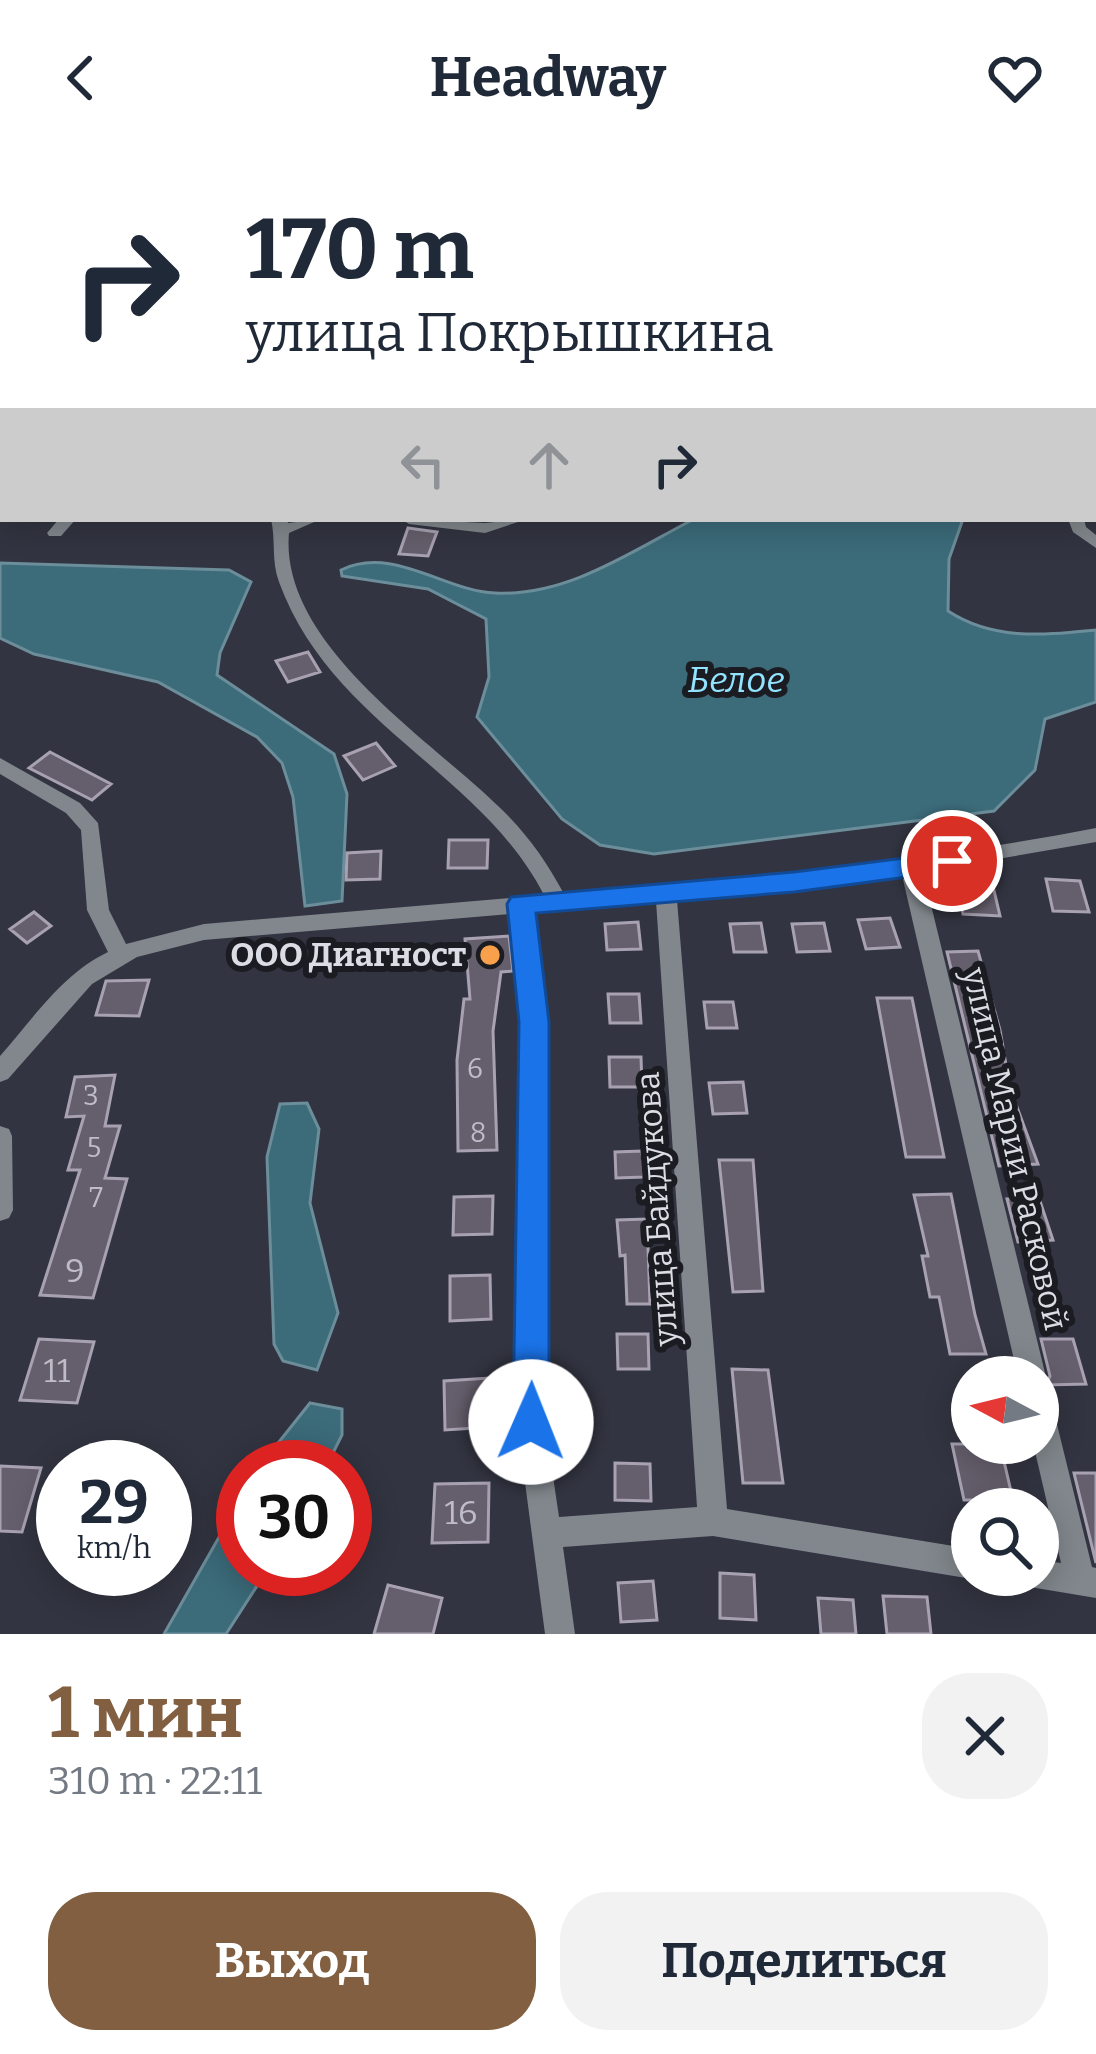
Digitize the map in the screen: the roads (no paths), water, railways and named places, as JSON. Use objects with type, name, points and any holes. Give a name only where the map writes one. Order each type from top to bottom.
[{"type":"street","points":[[434,522],[485,528],[508,522]]},
{"type":"street","points":[[281,524],[278,548],[286,578],[338,667],[510,834],[543,873],[557,901]]},
{"type":"street","points":[[0,765],[73,808],[91,828],[98,910],[119,952]]},
{"type":"street","points":[[0,1072],[65,992],[119,952],[204,932],[911,868],[1096,835]]},
{"type":"street","name":"улица Марии Расковой","points":[[911,868],[1027,1356]]},
{"type":"street","name":"улица Байдукова","points":[[666,892],[713,1521]]},
{"type":"street","points":[[521,904],[534,1022],[531,1422],[560,1634]]},
{"type":"street","points":[[0,1136],[0,1210]]},
{"type":"street","points":[[1055,1464],[1088,1582]]},
{"type":"street","points":[[547,1533],[713,1521],[951,1561]]},
{"type":"water","name":"Белое","points":[[688,522],[962,522],[949,559],[948,611],[1001,632],[1096,630],[1096,702],[1045,719],[1035,770],[994,811],[654,854],[600,845],[562,819],[477,717],[489,677],[486,619],[428,589],[342,576],[341,570],[380,563],[495,593],[548,588],[598,569]]},
{"type":"water","points":[[0,563],[229,570],[251,582],[220,653],[217,675],[334,754],[347,794],[342,901],[305,906],[293,797],[282,763],[257,737],[158,682],[34,654],[0,638]]},
{"type":"water","points":[[307,1103],[319,1129],[310,1203],[338,1313],[317,1370],[283,1361],[274,1344],[267,1157],[280,1104]]},
{"type":"water","points":[[310,1403],[342,1409],[340,1440],[281,1440]]},
{"type":"water","points":[[216,1543],[216,1596],[251,1596],[226,1634],[164,1634],[186,1596],[192,1596],[192,1585]]},
{"type":"place","name":"ООО Диагност","points":[[490,955]]}]
